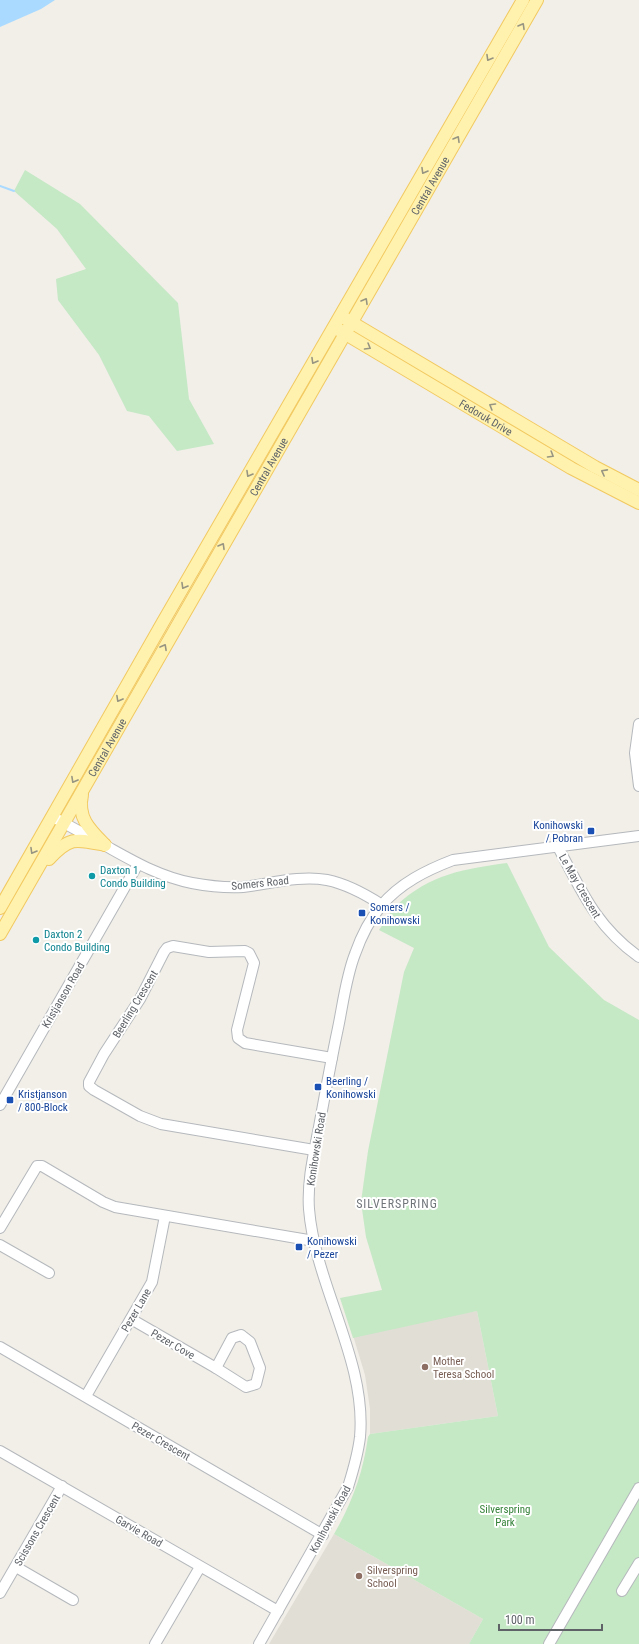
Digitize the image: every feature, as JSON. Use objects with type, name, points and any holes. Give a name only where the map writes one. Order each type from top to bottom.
[{"type":"main road","name":"Central Avenue","points":[[0,908],[167,615],[523,0]]},
{"type":"main road","name":"Central Avenue","points":[[0,934],[537,0]]},
{"type":"main road","name":"Fedoruk Drive","points":[[341,316],[595,467],[639,490]]},
{"type":"main road","name":"Fedoruk Drive","points":[[334,328],[571,468],[639,503]]},
{"type":"main road","points":[[83,791],[80,802],[81,816],[90,831],[104,845]]},
{"type":"main road","points":[[35,874],[58,849],[68,842],[82,841],[104,845]]},
{"type":"street","points":[[639,724],[638,742],[635,754],[639,786]]},
{"type":"street","name":"Somers Road","points":[[53,817],[138,864],[173,879],[191,883],[225,887],[243,887],[298,879],[326,880],[339,883],[363,893],[382,905]]},
{"type":"street","name":"Konihowski Road","points":[[259,1644],[348,1487],[356,1460],[360,1427],[355,1377],[314,1241],[309,1208],[310,1180],[314,1150],[332,1058],[354,955],[365,931],[382,905],[402,886],[427,870],[453,860],[639,836]]},
{"type":"street","name":"Le May Crescent","points":[[558,847],[596,917],[626,947],[639,956]]},
{"type":"street","name":"Kristjanson Road","points":[[0,1105],[138,864]]},
{"type":"street","name":"Beerling Crescent","points":[[314,1150],[161,1124],[140,1116],[94,1090],[89,1086],[89,1082],[104,1054],[140,999],[164,952],[167,948],[173,946],[209,952],[246,951],[249,953],[254,963],[237,1030],[238,1038],[245,1043],[332,1058]]},
{"type":"street","points":[[0,1228],[37,1166],[42,1166],[103,1202],[115,1207],[314,1241]]},
{"type":"street","name":"Pezer Lane","points":[[86,1396],[152,1282],[165,1216]]},
{"type":"street","points":[[0,1245],[49,1273]]},
{"type":"street","name":"Pezer Cove","points":[[131,1319],[246,1387],[256,1384],[260,1368],[250,1342],[241,1335],[232,1338],[216,1368]]},
{"type":"street","name":"Pezer Crescent","points":[[0,1347],[322,1535]]},
{"type":"street","name":"Garvie Road","points":[[0,1451],[278,1611]]},
{"type":"street","name":"Scissons Crescent","points":[[0,1593],[62,1486]]},
{"type":"street","points":[[549,1644],[639,1488]]},
{"type":"street","points":[[622,1592],[639,1563]]},
{"type":"street","points":[[16,1567],[73,1600]]},
{"type":"street","points":[[155,1644],[200,1567]]},
{"type":"shaded area","name":"Mother Teresa School","points":[[477,1311],[498,1416],[370,1434],[370,1409],[365,1375],[352,1332]]},
{"type":"shaded area","name":"Silverspring School","points":[[334,1534],[483,1619],[469,1644],[269,1644]]},
{"type":"green space","points":[[25,170],[80,204],[178,303],[189,399],[214,444],[177,451],[149,416],[127,411],[99,355],[58,300],[56,279],[86,269],[57,229],[14,191]]},
{"type":"green space","name":"Silverspring Park","points":[[507,863],[549,947],[604,1000],[639,1020],[639,1644],[469,1644],[483,1619],[334,1534],[356,1487],[370,1434],[498,1416],[477,1311],[353,1338],[340,1298],[382,1290],[366,1237],[361,1202],[368,1151],[404,972],[414,948],[379,930],[397,905],[422,886],[462,871]]},
{"type":"water","points":[[0,0],[55,0],[41,9],[0,27]]},
{"type":"waterway","points":[[0,186],[14,191]]},
{"type":"place","name":"Konihowski / Pobran","points":[[591,831]]},
{"type":"place","name":"Daxton 1 Condo Building","points":[[92,876]]},
{"type":"place","name":"Somers / Konihowski","points":[[362,913]]},
{"type":"place","name":"Daxton 2 Condo Building","points":[[36,940]]},
{"type":"place","name":"Beerling / Konihowski","points":[[318,1087]]},
{"type":"place","name":"Kristjanson / 800-Block","points":[[10,1100]]},
{"type":"place","name":"Konihowski / Pezer","points":[[299,1247]]},
{"type":"place","name":"Mother Teresa School","points":[[425,1367]]},
{"type":"place","name":"Silverspring School","points":[[359,1576]]},
{"type":"district","name":"SILVERSPRING","points":[[397,1204]]}]
